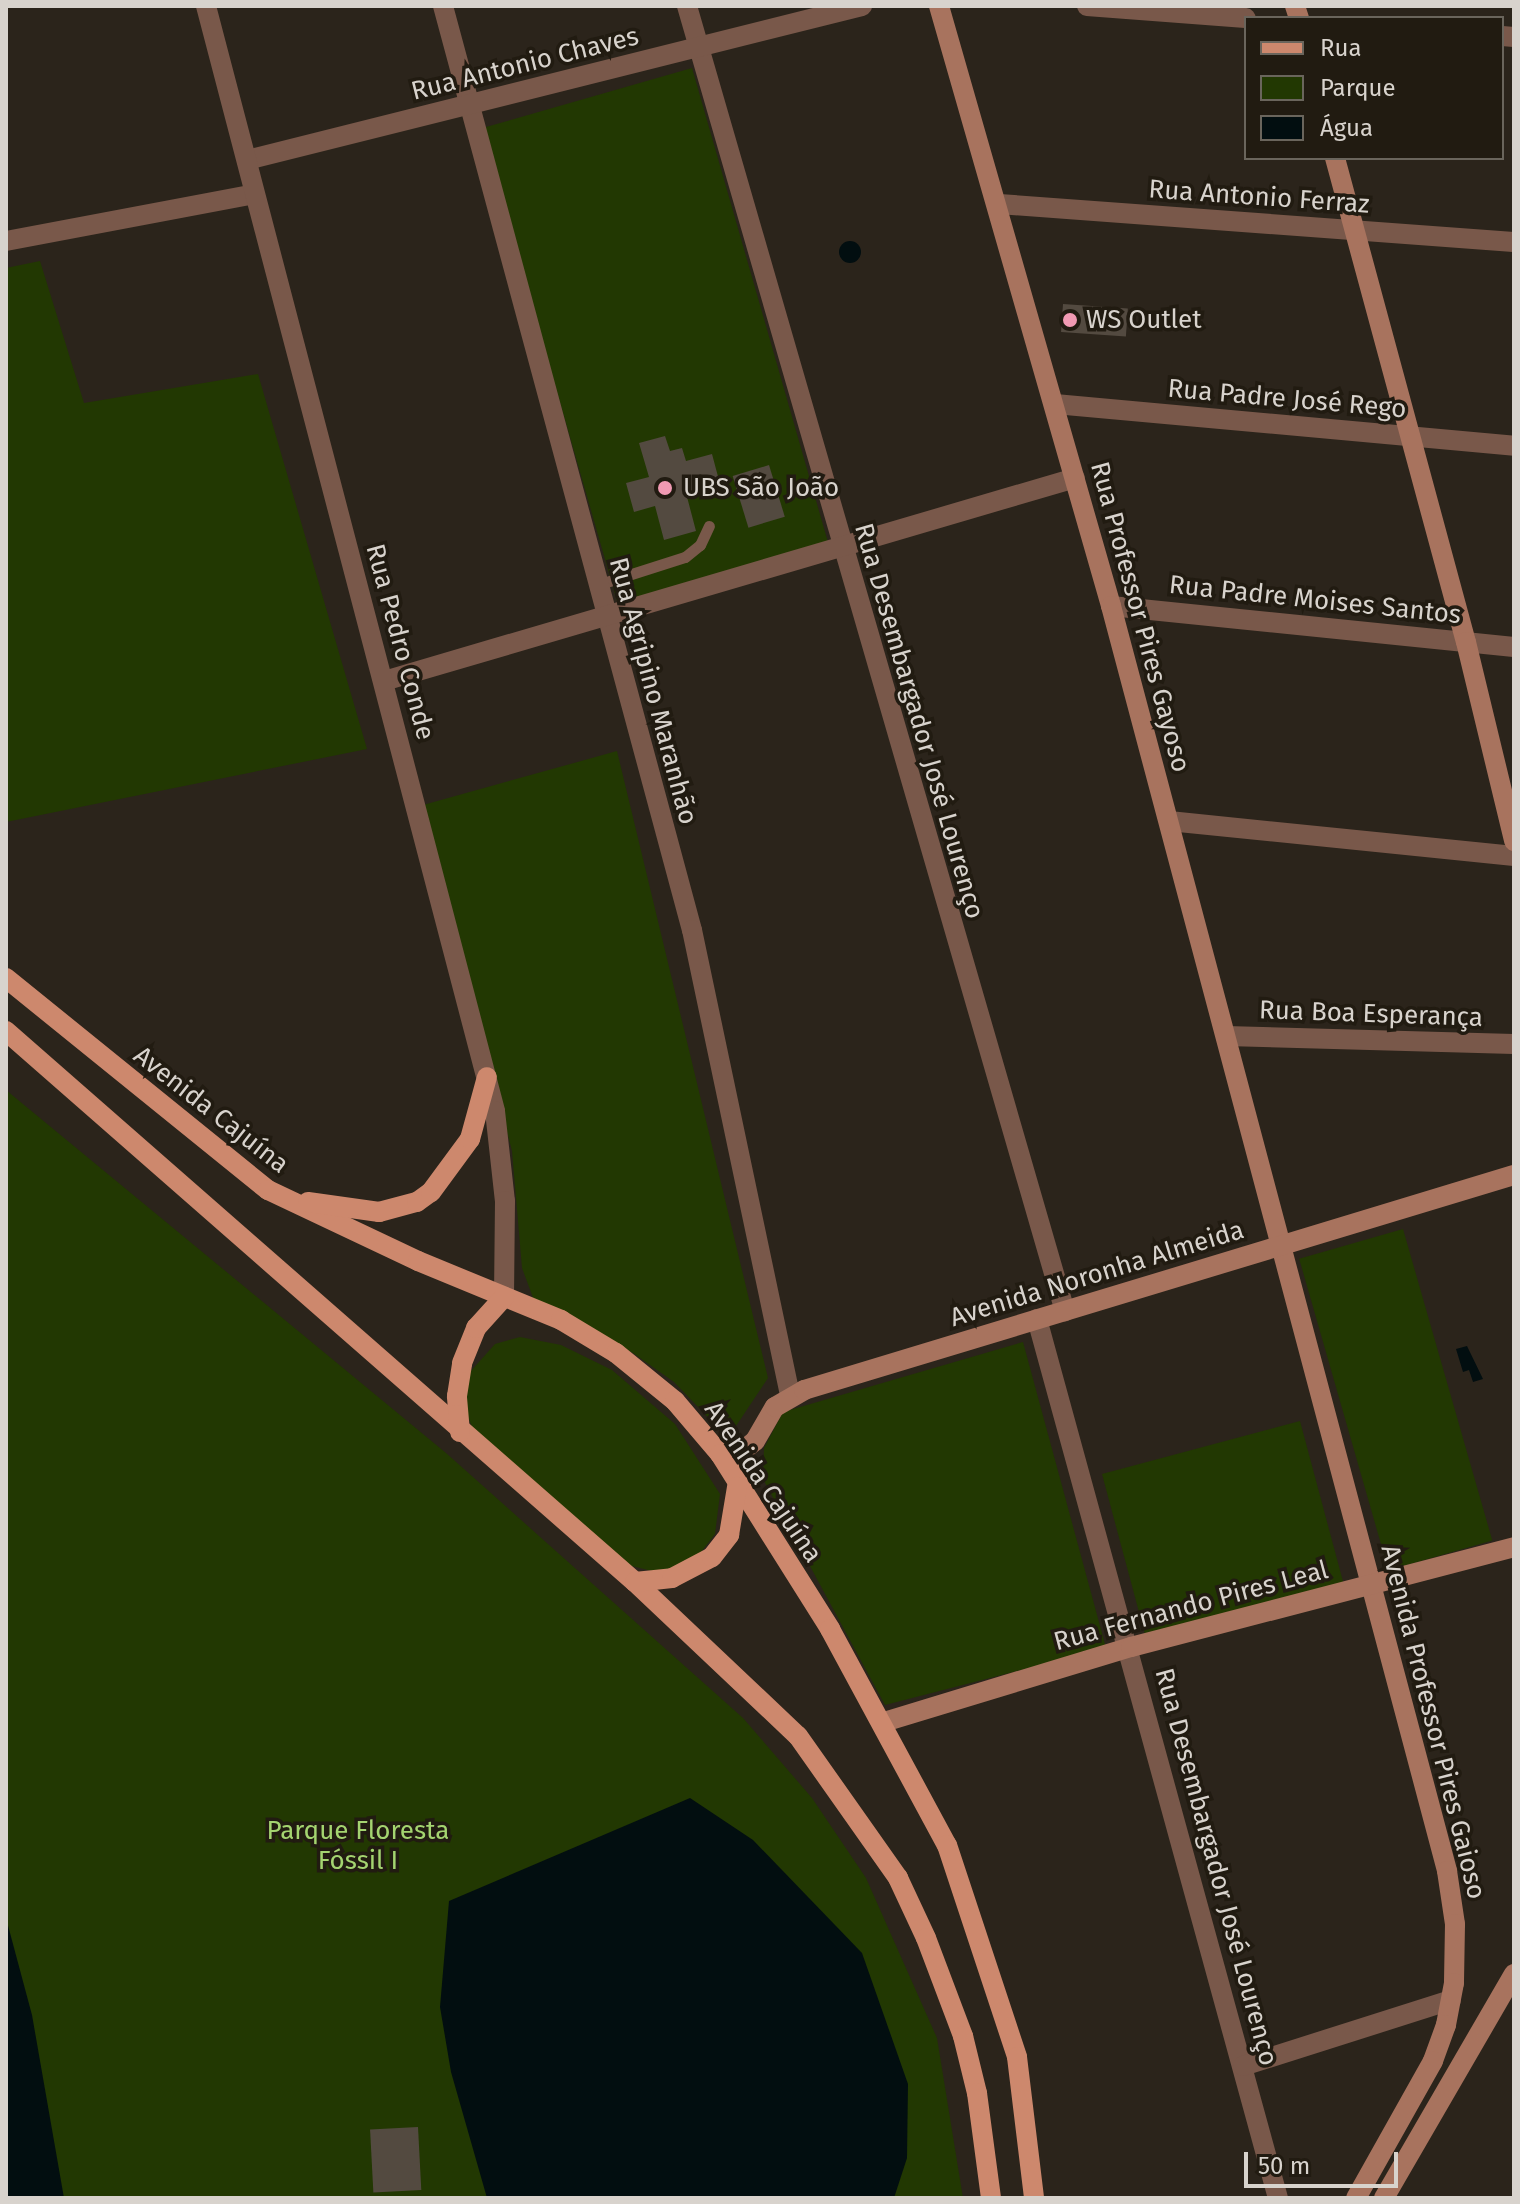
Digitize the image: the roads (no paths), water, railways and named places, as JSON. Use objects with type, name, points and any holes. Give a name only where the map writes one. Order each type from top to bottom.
[{"type":"main road","name":"Rua Professor Pires Gayoso","points":[[939,6],[999,204],[1111,606],[1279,1246]]},
{"type":"main road","points":[[1336,160],[1466,642],[1514,841]]},
{"type":"main road","name":"Avenida Cajuína","points":[[6,978],[268,1190],[561,1320],[616,1353],[675,1401],[720,1454],[737,1487],[830,1629],[884,1722],[947,1845],[994,1974],[1017,2057],[1034,2198]]},
{"type":"main road","points":[[6,1031],[460,1432],[635,1582],[798,1736],[898,1878],[963,2036],[977,2093],[991,2198]]},
{"type":"main road","points":[[268,1190],[354,1211],[379,1212],[417,1202],[441,1184],[459,1160],[477,1123],[487,1077]]},
{"type":"main road","name":"Avenida Noronha Almeida","points":[[790,1395],[1514,1175]]},
{"type":"main road","name":"Avenida Professor Pires Gaioso","points":[[1279,1246],[1375,1584],[1447,1871],[1455,1924],[1451,2000],[1433,2061],[1356,2198]]},
{"type":"main road","points":[[460,1432],[457,1396],[462,1363],[476,1328],[504,1297]]},
{"type":"main road","points":[[720,1454],[740,1453],[790,1395]]},
{"type":"main road","points":[[635,1582],[672,1578],[712,1557],[729,1535],[737,1487]]},
{"type":"main road","name":"Rua Fernando Pires Leal","points":[[884,1722],[1131,1647],[1514,1547]]},
{"type":"main road","points":[[1384,2198],[1514,1974]]},
{"type":"street","name":"Rua Pedro Conde","points":[[206,6],[487,1077],[505,1201],[504,1297]]},
{"type":"street","name":"Rua Agripino Maranhão","points":[[443,6],[692,930],[790,1395]]},
{"type":"street","name":"Rua Desembargador José Lourenço","points":[[687,6],[841,549],[1065,1311]]},
{"type":"street","name":"Rua Antonio Chaves","points":[[247,160],[862,6]]},
{"type":"street","points":[[1087,6],[1244,18]]},
{"type":"street","points":[[6,241],[254,194]]},
{"type":"street","name":"Rua Antonio Ferraz","points":[[999,204],[1514,242]]},
{"type":"street","name":"Rua Padre José Rego","points":[[1055,404],[1514,446]]},
{"type":"street","points":[[384,681],[606,619],[1075,478]]},
{"type":"street","name":"Rua Padre Moises Santos","points":[[1111,606],[1514,647]]},
{"type":"street","points":[[1169,821],[1514,856]]},
{"type":"street","name":"Rua Boa Esperança","points":[[1226,1036],[1514,1044]]},
{"type":"street","name":"Rua Desembargador José Lourenço","points":[[1037,1319],[1131,1647],[1278,2198]]},
{"type":"street","points":[[1243,2066],[1451,2000]]},
{"type":"lane","points":[[597,585],[685,557],[700,545],[709,526]]},
{"type":"water","points":[[850,241],[858,244],[861,252],[858,260],[850,263],[842,260],[839,252],[842,244]]},
{"type":"water","points":[[1467,1346],[1483,1379],[1473,1382],[1469,1370],[1463,1372],[1456,1349]]},
{"type":"water","points":[[690,1798],[753,1840],[862,1953],[908,2084],[907,2158],[894,2198],[487,2198],[451,2072],[440,2007],[449,1901]]},
{"type":"water","points":[[6,1918],[32,2015],[64,2198],[6,2198]]},
{"type":"place","name":"WS Outlet","points":[[1070,320]]},
{"type":"place","name":"UBS São João","points":[[665,488]]},
{"type":"park label","name":"Parque Floresta Fóssil I","points":[[358,1846]]}]
